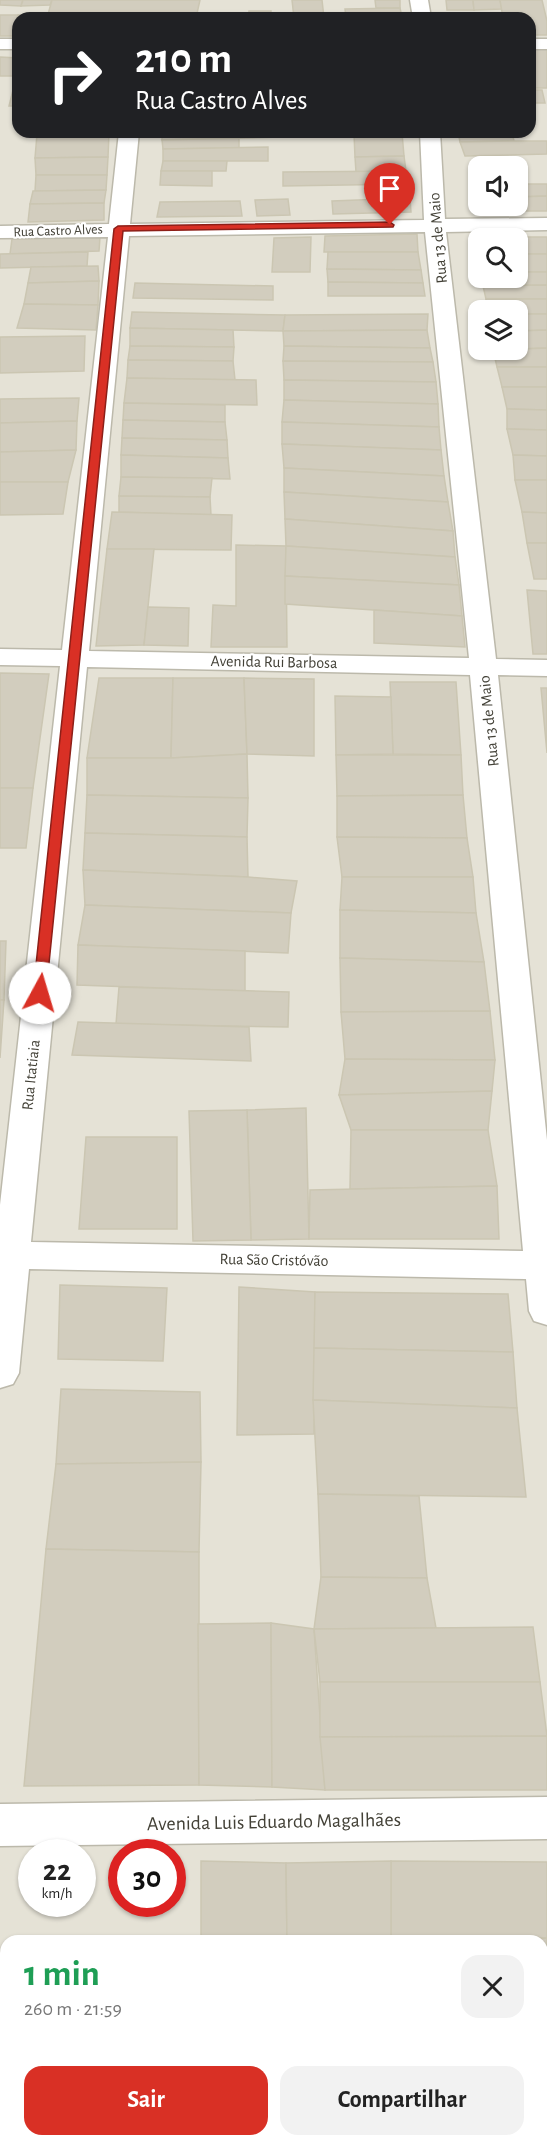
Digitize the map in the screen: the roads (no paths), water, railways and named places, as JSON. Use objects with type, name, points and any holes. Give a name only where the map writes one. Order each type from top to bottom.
[{"type":"street","name":"Rua Itatiaia","points":[[0,1373],[6,1255],[75,659],[128,138]]},
{"type":"street","name":"Rua 13 de Maio","points":[[430,138],[435,224],[545,1265],[547,1311]]},
{"type":"street","name":"Rua Castro Alves","points":[[0,232],[547,224]]},
{"type":"street","name":"Avenida Rui Barbosa","points":[[0,657],[547,668]]},
{"type":"street","name":"Rua São Cristóvão","points":[[6,1255],[545,1265]]},
{"type":"street","name":"Avenida Luis Eduardo Magalhães","points":[[0,1825],[547,1818]]}]
